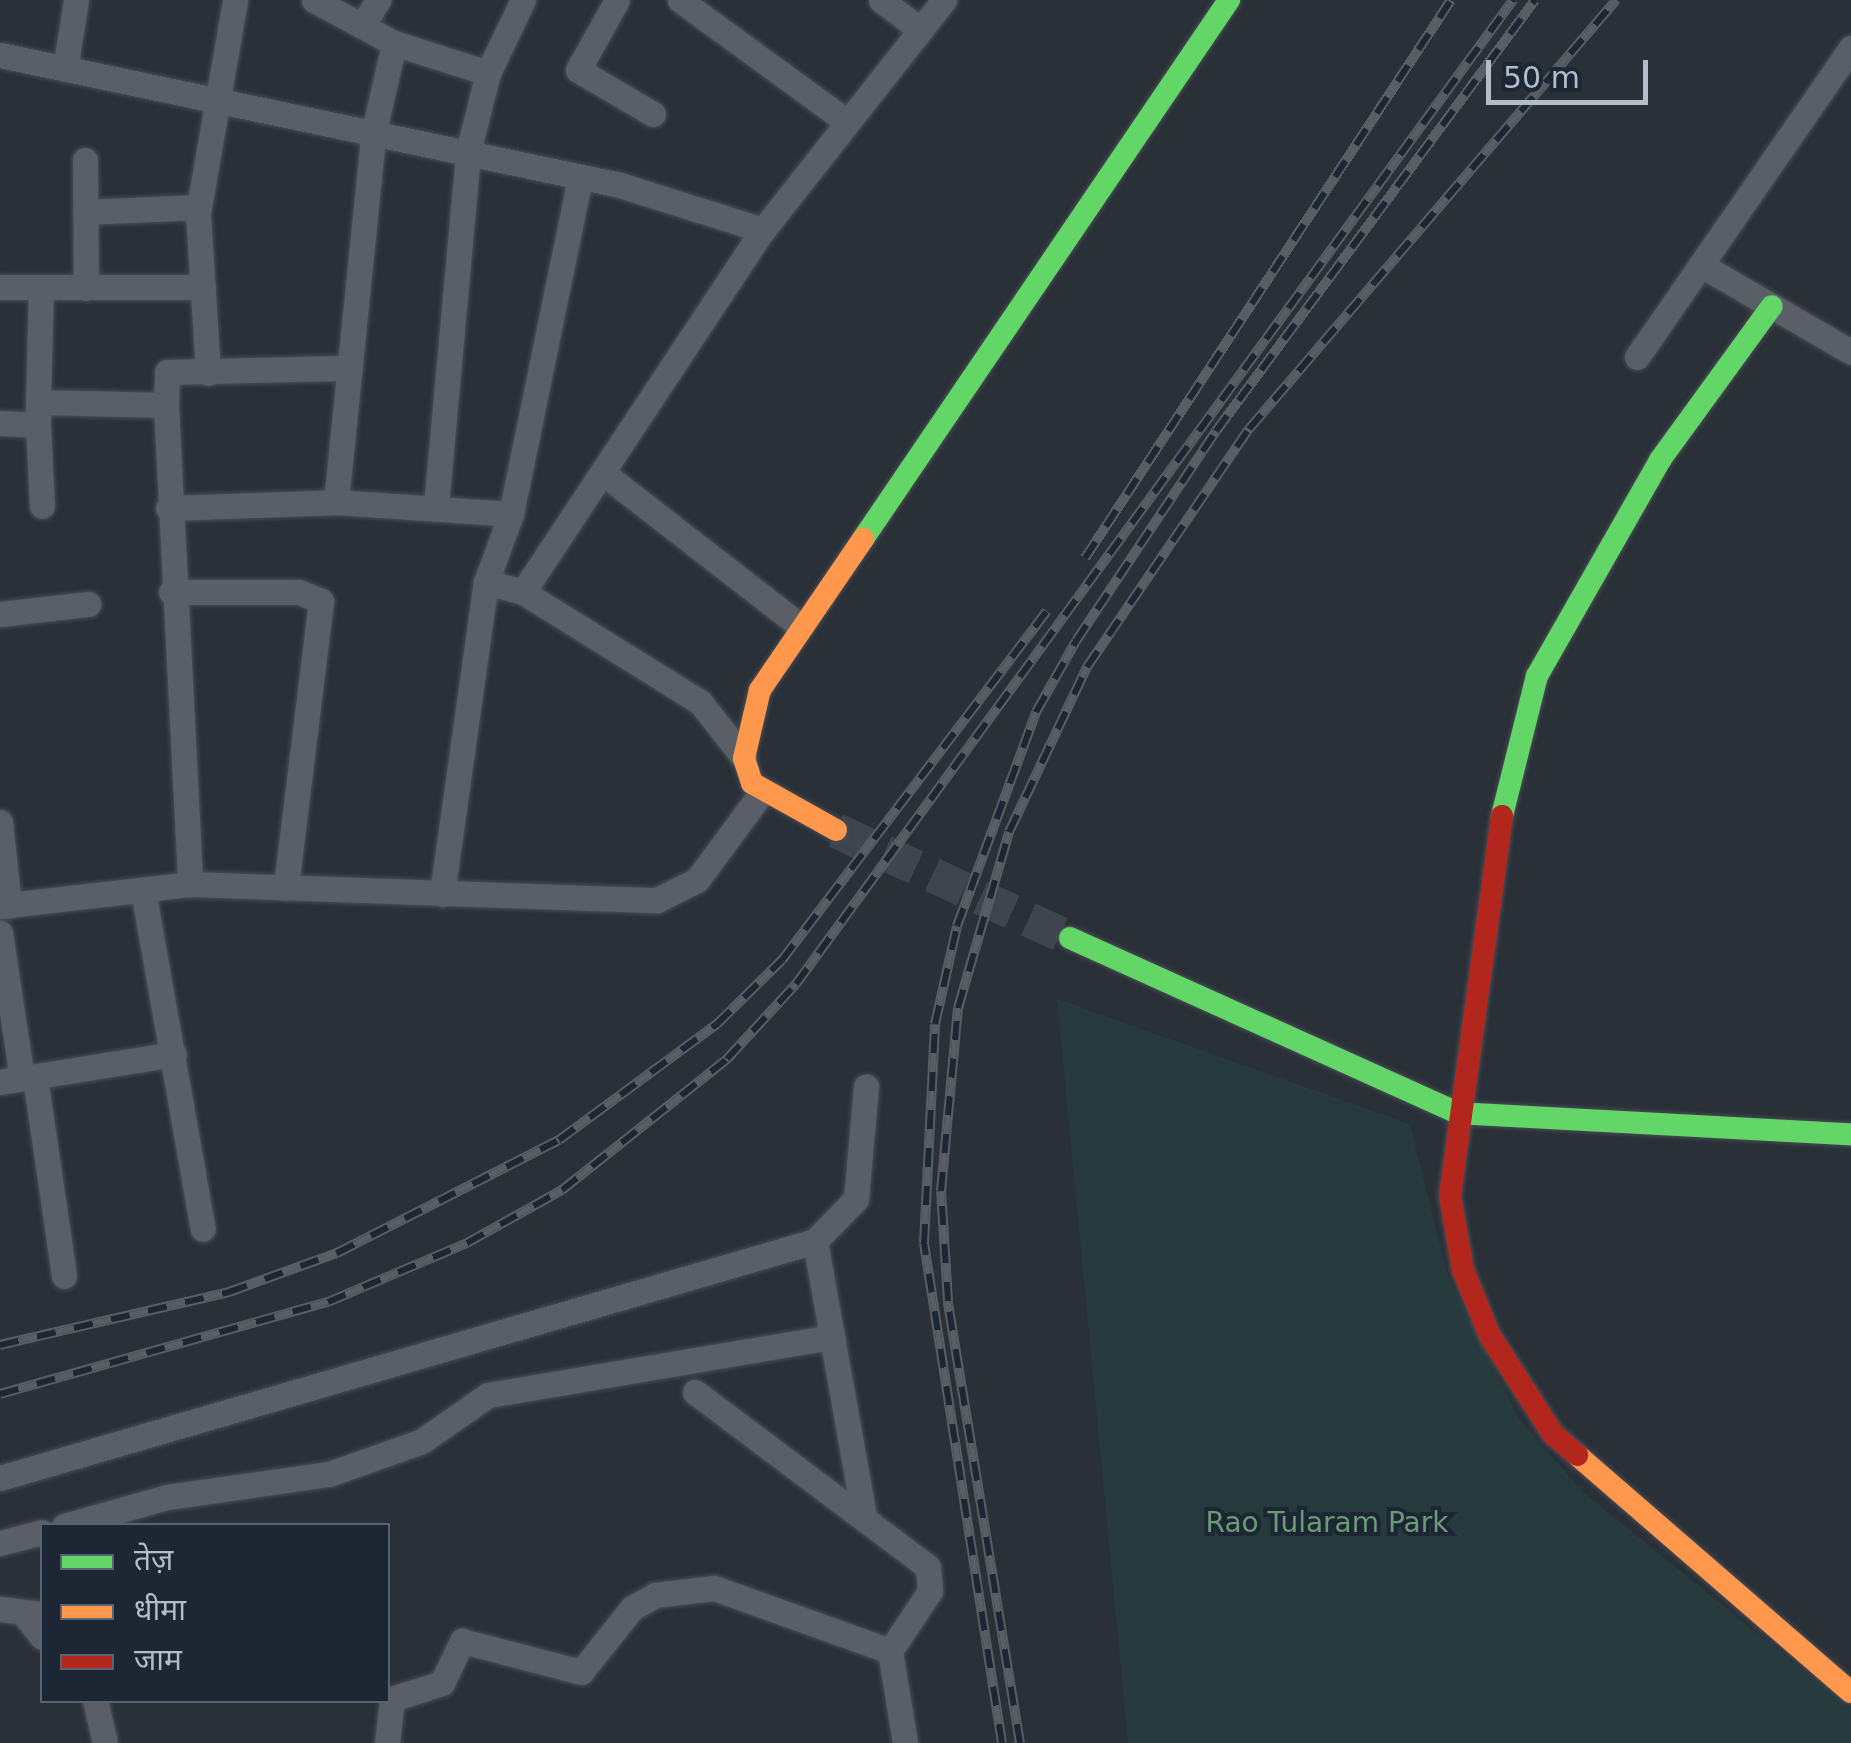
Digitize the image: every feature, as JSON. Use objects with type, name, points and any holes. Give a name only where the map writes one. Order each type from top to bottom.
[{"type":"street","points":[[64,69],[76,0]]},
{"type":"street","points":[[208,373],[199,206],[213,100],[235,0]]},
{"type":"street","points":[[362,26],[378,0]]},
{"type":"street","points":[[436,506],[468,152],[488,73],[523,0]]},
{"type":"street","points":[[617,0],[578,70],[653,114]]},
{"type":"street","points":[[680,0],[847,122]]},
{"type":"street","points":[[881,0],[921,30]]},
{"type":"street","points":[[523,592],[763,230],[944,0]]},
{"type":"street","points":[[744,758],[760,690],[800,626],[1229,0]]},
{"type":"street","points":[[324,2],[394,43],[488,73]]},
{"type":"street","points":[[336,502],[374,134],[394,43]]},
{"type":"street","points":[[1637,356],[1851,48]]},
{"type":"street","points":[[0,55],[580,176],[763,230]]},
{"type":"street","points":[[85,160],[86,288]]},
{"type":"street","points":[[442,894],[486,582],[512,514],[580,176]]},
{"type":"street","points":[[85,212],[199,206]]},
{"type":"street","points":[[1701,265],[1851,352]]},
{"type":"street","points":[[0,287],[202,286]]},
{"type":"street","points":[[41,288],[38,414],[42,506]]},
{"type":"street","points":[[1772,306],[1660,460],[1537,676],[1494,847],[1450,1196],[1462,1270],[1529,1404],[1589,1474],[1851,1692]]},
{"type":"street","points":[[190,884],[171,592],[166,372],[350,368]]},
{"type":"street","points":[[0,423],[38,414],[166,405]]},
{"type":"street","points":[[603,473],[800,626]]},
{"type":"street","points":[[168,508],[336,502],[512,514]]},
{"type":"street","points":[[486,582],[523,592],[700,702],[744,758],[760,795],[836,830]]},
{"type":"street","points":[[171,592],[299,592],[320,601],[286,888]]},
{"type":"street","points":[[0,614],[88,604]]},
{"type":"street","points":[[0,822],[4,906],[190,884],[442,894],[673,896],[697,880],[760,795]]},
{"type":"street","points":[[142,890],[203,1229]]},
{"type":"street","points":[[0,933],[19,1079],[64,1276]]},
{"type":"street","points":[[1070,938],[1458,1113],[1851,1134]]},
{"type":"street","points":[[19,1079],[174,1054]]},
{"type":"street","points":[[0,1478],[815,1240],[856,1199],[866,1086]]},
{"type":"street","points":[[815,1240],[864,1515]]},
{"type":"street","points":[[75,1523],[167,1498],[329,1474],[422,1441],[488,1395],[832,1337]]},
{"type":"street","points":[[694,1392],[919,1554],[931,1577],[890,1650],[905,1743]]},
{"type":"street","points":[[0,1543],[40,1533]]},
{"type":"street","points":[[390,1701],[442,1683],[466,1638],[582,1672],[636,1604],[707,1588],[890,1650]]},
{"type":"street","points":[[21,1612],[40,1634]]},
{"type":"street","points":[[97,1703],[105,1743]]},
{"type":"street","points":[[388,1703],[388,1743]]},
{"type":"green space","name":"Rao Tularam Park","points":[[1057,999],[1410,1124],[1447,1273],[1520,1420],[1583,1492],[1851,1709],[1851,1743],[1128,1743]]},
{"type":"tunnel","points":[[836,830],[1070,938]]},
{"type":"railway","points":[[1085,558],[1451,0]]},
{"type":"railway","points":[[0,1394],[328,1302],[467,1243],[562,1190],[727,1059],[796,984],[1513,0]]},
{"type":"railway","points":[[1002,1743],[924,1243],[935,1024],[957,926],[1036,712],[1076,641],[1216,431],[1535,0]]},
{"type":"railway","points":[[1020,1743],[948,1301],[941,1191],[958,1008],[1009,832],[1087,667],[1249,429],[1616,0]]},
{"type":"railway","points":[[0,1345],[229,1292],[337,1253],[559,1140],[717,1024],[782,960],[1047,611]]},
{"type":"traffic: fast","points":[[863,539],[1229,0]]},
{"type":"traffic: fast","points":[[1502,816],[1537,676],[1660,460],[1772,306]]},
{"type":"traffic: fast","points":[[1070,938],[1458,1113],[1851,1134]]},
{"type":"traffic: slow","points":[[836,830],[752,783],[744,758],[760,690],[863,539]]},
{"type":"traffic: slow","points":[[1577,1455],[1851,1692]]},
{"type":"traffic: jam","points":[[1502,816],[1450,1196],[1463,1270],[1490,1336],[1553,1434],[1577,1455]]}]
